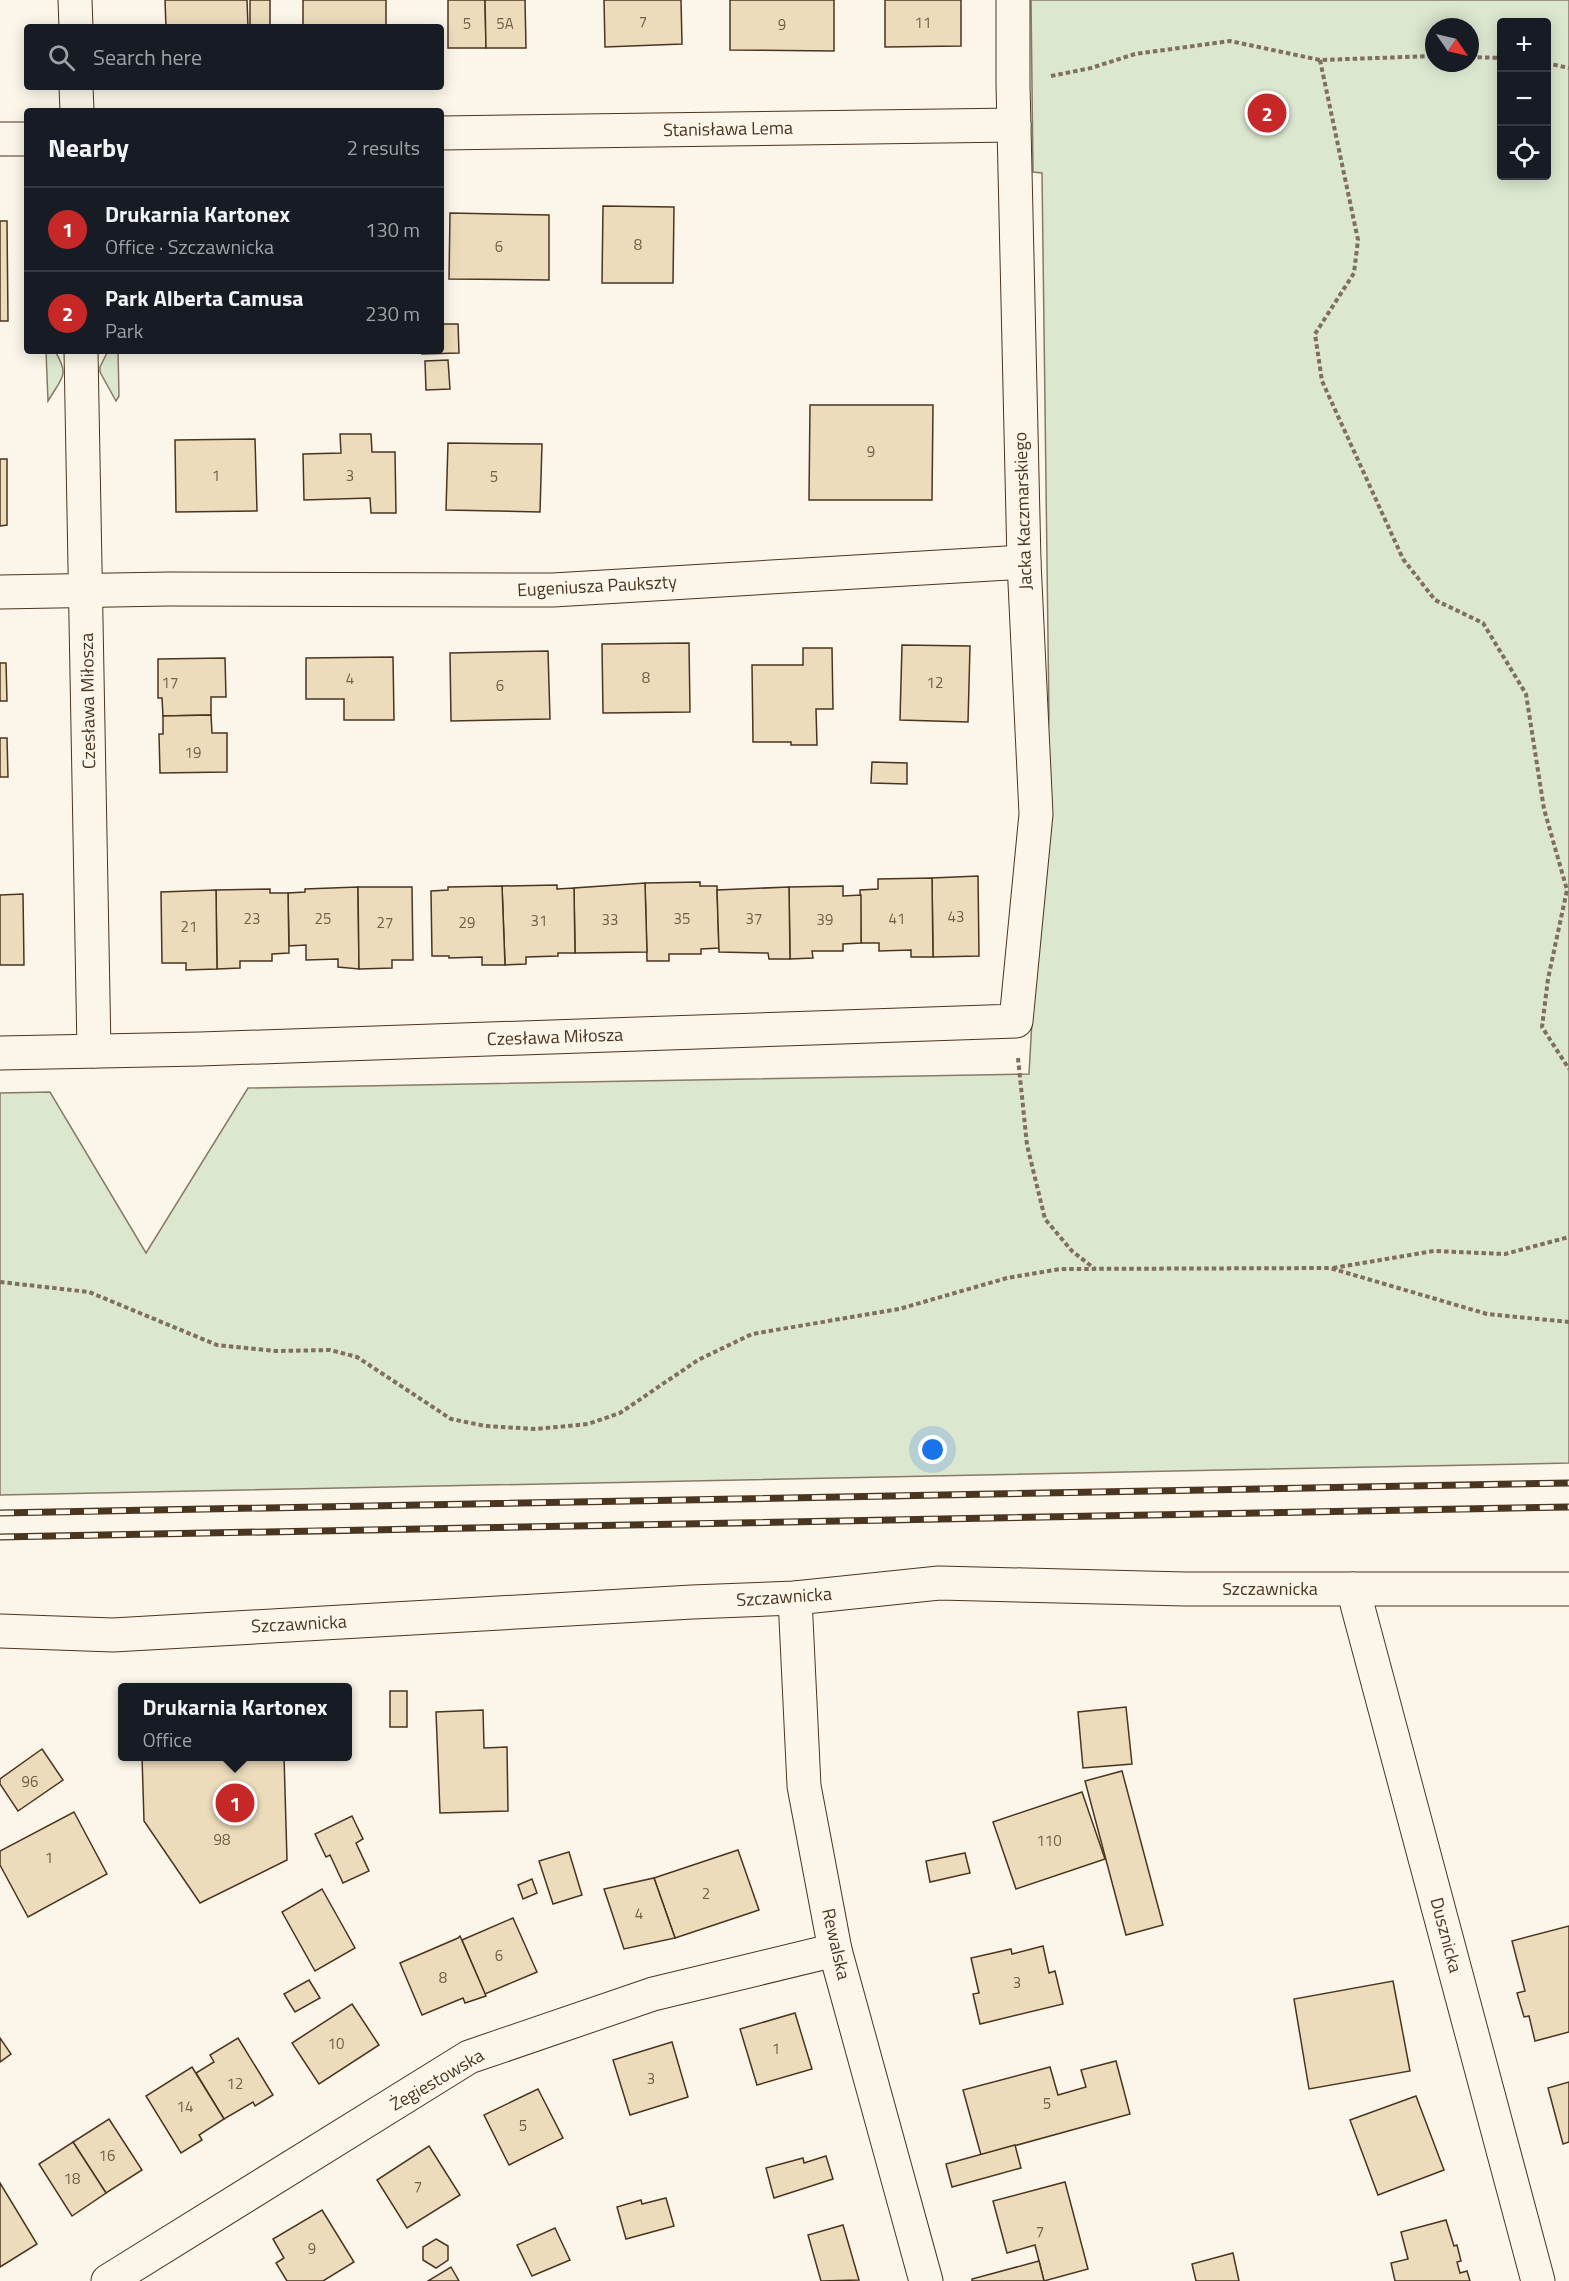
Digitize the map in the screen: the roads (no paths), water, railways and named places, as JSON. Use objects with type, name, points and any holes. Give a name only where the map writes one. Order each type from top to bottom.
[{"type":"street","points":[[75,0],[76,24]]},
{"type":"street","name":"Jacka Kaczmarskiego","points":[[1013,0],[1024,562],[1036,814],[1016,1021]]},
{"type":"street","points":[[76,90],[77,108]]},
{"type":"street","name":"Stanisława Lema","points":[[444,132],[1014,125]]},
{"type":"street","points":[[0,140],[24,139]]},
{"type":"street","name":"Czesława Miłosza","points":[[81,354],[94,1051]]},
{"type":"street","name":"Eugeniusza Paukszty","points":[[2,592],[169,589],[553,590],[1024,562]]},
{"type":"street","name":"Czesława Miłosza","points":[[0,1053],[1016,1021]]},
{"type":"street","name":"Szczawnicka","points":[[0,1631],[113,1635],[680,1602],[795,1598],[939,1583],[1185,1589],[1569,1589]]},
{"type":"street","name":"Dusznicka","points":[[1353,1589],[1538,2281]]},
{"type":"street","name":"Rewalska","points":[[795,1598],[804,1786],[835,1950],[926,2281]]},
{"type":"street","name":"Żegiestowska","points":[[108,2281],[469,2057],[653,1994],[835,1950]]},
{"type":"railway","points":[[0,1513],[1569,1483]]},
{"type":"railway","points":[[0,1537],[1569,1507]]},
{"type":"place","name":"Park Alberta Camusa","points":[[1267,113]]},
{"type":"place","name":"Drukarnia Kartonex","points":[[235,1803]]}]
